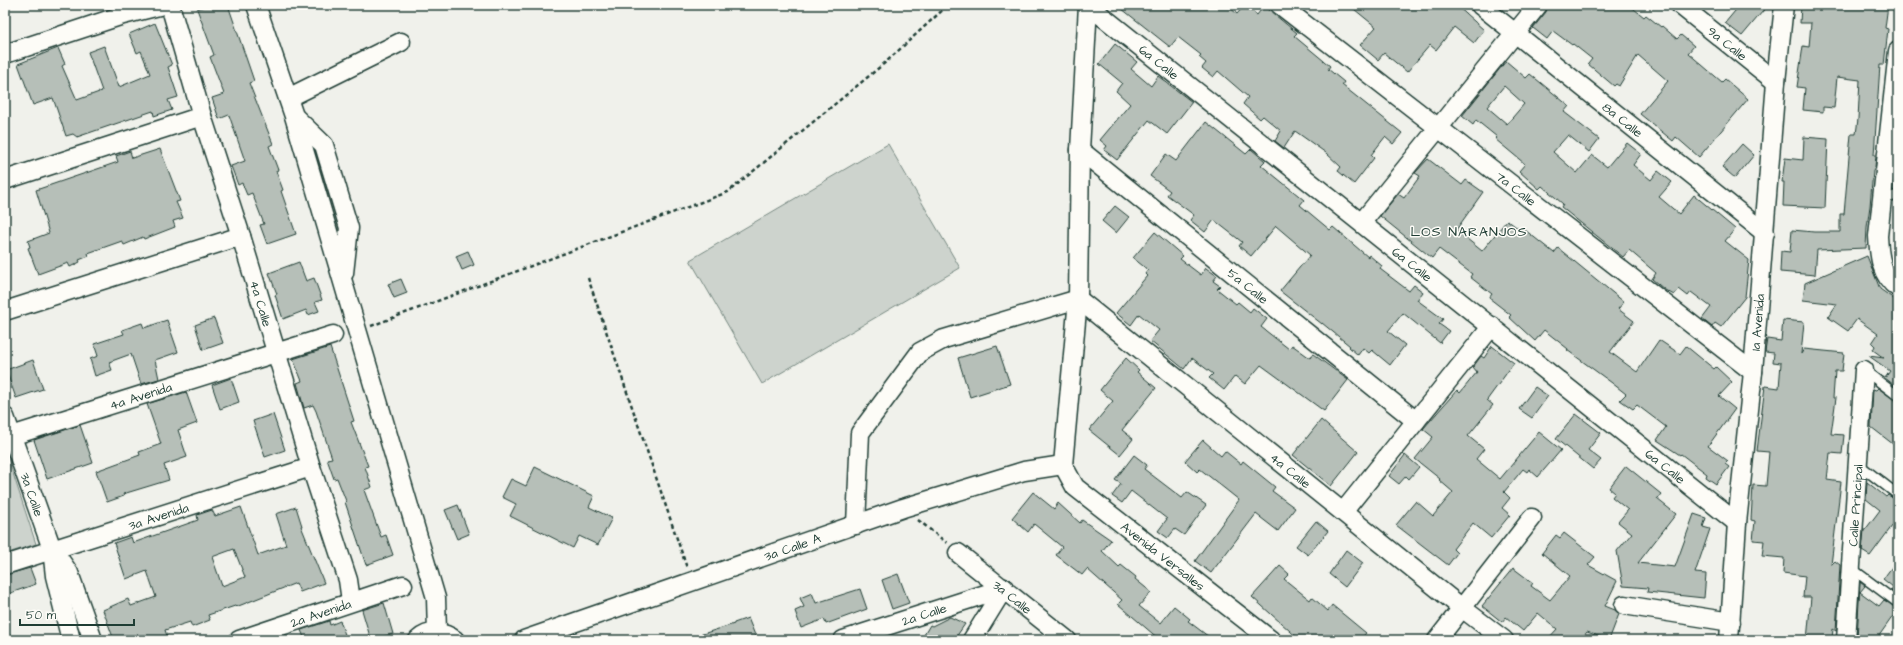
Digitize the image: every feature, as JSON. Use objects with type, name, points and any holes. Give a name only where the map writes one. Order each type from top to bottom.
[{"type":"street","points":[[5,54],[128,10],[163,5]]},
{"type":"street","name":"4a Calle","points":[[170,5],[202,116],[241,236],[311,467],[348,580],[351,601]]},
{"type":"street","points":[[256,5],[294,116],[324,145],[349,228],[343,279],[436,598],[437,632]]},
{"type":"street","points":[[1063,465],[1078,299],[1080,150],[1088,5]]},
{"type":"street","name":"6a Calle","points":[[1088,5],[1362,222],[1737,523]]},
{"type":"street","name":"7a Calle","points":[[1280,5],[1753,372]]},
{"type":"street","name":"8a Calle","points":[[1480,5],[1765,233]]},
{"type":"street","points":[[1362,222],[1538,5]]},
{"type":"street","name":"9a Calle","points":[[1680,5],[1776,82]]},
{"type":"street","name":"1a Avenida","points":[[1729,640],[1737,523],[1753,372],[1776,82],[1784,5]]},
{"type":"street","points":[[288,98],[401,42]]},
{"type":"street","points":[[1898,51],[1890,197],[1878,226],[1879,250],[1884,272],[1892,284],[1898,288]]},
{"type":"street","points":[[5,180],[202,116]]},
{"type":"street","name":"5a Calle","points":[[1080,150],[1416,421]]},
{"type":"street","points":[[5,311],[241,236]]},
{"type":"street","points":[[856,525],[860,433],[920,352],[944,339],[1078,299]]},
{"type":"street","name":"4a Calle","points":[[1078,299],[1462,608],[1504,640]]},
{"type":"street","points":[[1343,512],[1492,326]]},
{"type":"street","name":"4a Avenida","points":[[8,437],[333,335]]},
{"type":"street","name":"Calle Principal","points":[[1846,640],[1864,370]]},
{"type":"street","name":"3a Calle","points":[[5,416],[8,437],[52,549],[69,572],[93,640]]},
{"type":"street","name":"3a Calle A","points":[[524,640],[903,508],[1024,471],[1063,465]]},
{"type":"street","name":"Avenida Versalles","points":[[1063,465],[1075,487],[1271,640]]},
{"type":"street","name":"3a Avenida","points":[[5,565],[311,467]]},
{"type":"street","points":[[1437,640],[1532,518]]},
{"type":"street","name":"3a Calle","points":[[52,549],[55,576],[71,640]]},
{"type":"street","name":"3a Calle","points":[[958,553],[1004,588],[1067,640]]},
{"type":"street","name":"2a Avenida","points":[[239,640],[351,601],[403,585]]},
{"type":"street","points":[[972,640],[1004,588]]},
{"type":"street","name":"2a Calle","points":[[843,640],[1004,588]]},
{"type":"street","points":[[1624,606],[1731,622]]},
{"type":"street","points":[[418,640],[426,634],[437,632],[446,634],[455,640]]},
{"type":"lane","points":[[1864,370],[1898,396]]},
{"type":"lane","points":[[1858,464],[1898,495]]},
{"type":"lane","points":[[1851,568],[1898,603]]},
{"type":"path","points":[[358,331],[728,192],[886,62],[948,5]]},
{"type":"path","points":[[588,278],[692,581]]},
{"type":"path","points":[[903,508],[958,553]]},
{"type":"shaded area","points":[[888,144],[960,268],[762,384],[690,260]]},
{"type":"shaded area","points":[[5,449],[36,544],[5,554]]},
{"type":"building","points":[[207,5],[228,5],[254,81],[249,83],[273,144],[269,146],[278,170],[276,171],[283,190],[281,191],[296,234],[267,244],[260,225],[264,224],[252,193],[247,195],[242,183],[238,185],[231,166],[245,161],[229,115],[219,119],[212,98],[224,94],[210,57],[214,55],[197,9]]},
{"type":"building","points":[[1117,5],[1227,5],[1237,14],[1245,5],[1257,15],[1264,6],[1297,33],[1294,36],[1330,66],[1328,69],[1344,82],[1342,85],[1402,133],[1393,144],[1385,137],[1371,155],[1374,158],[1354,184],[1338,171],[1341,167],[1326,153],[1295,131],[1284,148],[1275,141],[1281,131],[1263,116],[1260,119],[1243,104],[1248,97],[1218,71],[1213,77],[1202,68],[1206,63],[1199,57],[1201,55],[1178,37],[1170,47]]},
{"type":"building","points":[[1349,5],[1456,5],[1484,30],[1474,43],[1454,27],[1436,50],[1430,45],[1407,72],[1384,53],[1378,60],[1360,45],[1376,27]]},
{"type":"building","points":[[1548,5],[1629,5],[1644,17],[1646,15],[1661,27],[1662,26],[1677,39],[1681,35],[1694,46],[1688,53],[1722,82],[1725,79],[1748,99],[1699,157],[1676,137],[1673,141],[1640,114],[1668,81],[1638,55],[1619,86],[1616,84],[1614,86],[1588,64],[1592,59],[1573,44],[1572,45],[1553,31],[1547,39],[1533,28],[1546,12]]},
{"type":"building","points":[[1740,5],[1768,5],[1742,36],[1725,23]]},
{"type":"building","points":[[1801,5],[1888,5],[1885,28],[1888,29],[1884,65],[1880,65],[1874,155],[1876,155],[1875,168],[1873,171],[1866,248],[1817,250],[1815,275],[1780,272],[1781,251],[1790,252],[1792,230],[1840,232],[1840,214],[1844,214],[1851,134],[1856,134],[1858,119],[1860,80],[1837,77],[1834,108],[1823,107],[1823,112],[1803,110],[1805,88],[1797,87],[1803,46],[1809,47],[1811,23],[1800,23]]},
{"type":"building","points":[[155,23],[172,65],[168,67],[178,97],[168,100],[172,110],[154,116],[153,111],[77,137],[73,134],[66,136],[53,98],[33,105],[18,64],[58,48],[65,64],[62,66],[77,100],[102,91],[88,52],[104,46],[119,87],[150,74],[141,51],[137,53],[129,34]]},
{"type":"building","points":[[1115,44],[1137,62],[1131,69],[1151,86],[1158,76],[1192,102],[1167,134],[1149,120],[1117,160],[1104,150],[1107,146],[1100,140],[1130,104],[1116,91],[1122,83],[1099,64]]},
{"type":"building","points":[[1506,61],[1526,78],[1530,74],[1569,106],[1564,112],[1599,139],[1589,152],[1568,135],[1553,152],[1577,173],[1592,155],[1607,167],[1627,143],[1641,154],[1633,165],[1651,180],[1658,171],[1672,182],[1659,197],[1679,214],[1694,195],[1735,229],[1725,241],[1749,260],[1745,297],[1721,327],[1715,323],[1712,327],[1702,319],[1711,307],[1691,292],[1688,296],[1679,289],[1674,295],[1665,290],[1652,279],[1656,273],[1629,250],[1623,257],[1561,207],[1563,204],[1542,186],[1539,189],[1519,171],[1525,164],[1495,139],[1497,137],[1476,120],[1473,125],[1462,116]],"holes":[[[1504,86],[1524,104],[1507,124],[1487,107]]]},
{"type":"building","points":[[1206,122],[1246,154],[1251,149],[1265,161],[1261,165],[1304,200],[1300,205],[1330,230],[1333,227],[1368,257],[1369,255],[1382,266],[1380,269],[1409,291],[1414,285],[1423,292],[1417,300],[1443,319],[1439,324],[1449,331],[1440,343],[1403,313],[1388,331],[1405,345],[1390,365],[1372,350],[1369,353],[1363,348],[1358,355],[1349,347],[1350,346],[1322,323],[1280,291],[1310,255],[1276,226],[1251,256],[1239,246],[1242,242],[1214,220],[1205,232],[1190,220],[1194,215],[1167,195],[1170,191],[1150,176],[1166,154],[1176,161]]},
{"type":"building","points":[[1804,137],[1828,139],[1825,208],[1783,206],[1784,182],[1782,182],[1785,158],[1803,160]]},
{"type":"building","points":[[1742,144],[1754,155],[1735,178],[1722,167]]},
{"type":"building","points":[[160,149],[180,201],[176,202],[183,218],[173,221],[175,227],[144,239],[143,237],[124,245],[122,241],[88,253],[89,256],[79,260],[80,262],[70,267],[68,263],[38,274],[28,248],[30,247],[28,241],[49,233],[36,190],[118,162],[116,156],[130,151],[132,158]]},
{"type":"building","points":[[1428,159],[1462,185],[1466,180],[1483,192],[1456,230],[1482,251],[1507,220],[1523,232],[1525,230],[1554,253],[1558,248],[1624,302],[1618,309],[1634,321],[1610,352],[1637,372],[1659,340],[1680,354],[1686,346],[1714,369],[1716,367],[1732,382],[1719,396],[1735,409],[1708,446],[1728,461],[1725,464],[1729,467],[1716,484],[1706,477],[1707,474],[1681,454],[1680,455],[1657,440],[1666,427],[1637,405],[1633,409],[1620,400],[1626,394],[1567,350],[1568,349],[1544,330],[1535,341],[1509,317],[1511,315],[1489,298],[1492,294],[1470,277],[1472,274],[1439,249],[1432,258],[1380,216],[1398,194],[1404,198],[1420,176],[1415,173]]},
{"type":"building","points":[[1115,206],[1129,217],[1116,233],[1102,221]]},
{"type":"building","points":[[1155,232],[1183,256],[1180,259],[1201,275],[1206,268],[1217,276],[1213,281],[1220,286],[1217,289],[1236,304],[1238,302],[1250,312],[1253,308],[1267,319],[1261,327],[1289,349],[1292,345],[1310,358],[1313,354],[1348,380],[1324,411],[1261,365],[1245,384],[1235,376],[1224,390],[1209,378],[1213,374],[1192,358],[1184,369],[1150,341],[1159,330],[1139,314],[1131,325],[1116,313],[1147,276],[1145,274],[1148,270],[1133,258]]},
{"type":"building","points":[[468,251],[474,265],[462,270],[456,256]]},
{"type":"building","points":[[1867,256],[1880,289],[1898,302],[1898,388],[1885,378],[1890,371],[1869,356],[1884,358],[1873,350],[1875,346],[1872,343],[1878,334],[1857,319],[1848,331],[1828,317],[1837,304],[1803,300],[1805,283]]},
{"type":"building","points":[[299,262],[306,281],[314,278],[322,300],[315,302],[319,311],[308,315],[306,310],[283,319],[275,295],[277,294],[269,273]]},
{"type":"building","points":[[401,279],[407,293],[394,298],[388,284]]},
{"type":"building","points":[[214,318],[223,343],[203,350],[195,325]]},
{"type":"building","points":[[167,320],[178,352],[155,360],[159,379],[141,384],[131,354],[109,362],[112,370],[95,376],[90,359],[98,356],[94,344],[124,334],[122,330],[142,323],[144,328]]},
{"type":"building","points":[[1783,320],[1804,322],[1801,354],[1804,349],[1844,353],[1842,371],[1835,371],[1833,398],[1836,398],[1831,434],[1844,435],[1842,454],[1830,453],[1827,480],[1841,482],[1831,565],[1835,561],[1840,565],[1836,631],[1833,629],[1832,639],[1827,638],[1827,640],[1807,640],[1811,597],[1803,597],[1805,576],[1783,573],[1784,558],[1762,556],[1764,541],[1753,540],[1755,521],[1751,520],[1753,485],[1766,486],[1769,452],[1757,451],[1765,386],[1779,388],[1781,363],[1773,362],[1774,353],[1765,352],[1767,339],[1781,341]]},
{"type":"building","points":[[997,346],[1010,384],[970,397],[958,358]]},
{"type":"building","points":[[1492,346],[1514,363],[1487,400],[1493,405],[1468,436],[1484,449],[1476,459],[1500,479],[1539,432],[1561,450],[1538,477],[1529,469],[1527,472],[1523,469],[1504,492],[1510,498],[1502,508],[1510,515],[1491,538],[1473,523],[1453,549],[1457,553],[1448,565],[1396,525],[1416,501],[1433,516],[1453,492],[1439,480],[1440,479],[1415,459],[1433,437],[1423,429],[1457,390],[1460,393],[1477,372],[1473,367],[1481,356],[1484,358]]},
{"type":"building","points":[[330,347],[354,421],[351,422],[368,466],[365,467],[372,487],[364,490],[381,537],[386,535],[393,555],[366,565],[345,502],[346,501],[337,478],[334,479],[327,459],[332,458],[316,411],[313,405],[304,408],[297,383],[302,381],[293,359]]},
{"type":"building","points":[[1126,358],[1139,370],[1137,372],[1156,388],[1122,430],[1133,439],[1120,455],[1089,430],[1113,401],[1100,390]]},
{"type":"building","points":[[33,360],[43,389],[16,398],[6,370]]},
{"type":"building","points":[[231,378],[239,402],[220,409],[212,385]]},
{"type":"building","points":[[1535,387],[1548,396],[1532,418],[1519,409]]},
{"type":"building","points":[[1878,388],[1898,402],[1898,448],[1871,427],[1873,389],[1876,390]]},
{"type":"building","points":[[186,392],[197,423],[178,430],[187,457],[164,465],[169,480],[123,494],[124,496],[107,502],[96,471],[140,455],[139,452],[161,444],[147,404]]},
{"type":"building","points":[[273,414],[285,450],[265,457],[253,421]]},
{"type":"building","points":[[1576,414],[1601,433],[1588,450],[1601,460],[1593,469],[1556,439]]},
{"type":"building","points":[[1321,420],[1358,452],[1331,486],[1293,455]]},
{"type":"building","points":[[80,425],[93,463],[47,479],[34,440]]},
{"type":"building","points":[[1203,440],[1221,456],[1225,451],[1241,464],[1243,461],[1275,487],[1272,491],[1295,508],[1278,531],[1256,514],[1211,573],[1195,561],[1239,500],[1200,469],[1197,472],[1185,461]]},
{"type":"building","points":[[1134,455],[1147,465],[1144,469],[1182,498],[1187,492],[1206,505],[1184,535],[1175,529],[1168,538],[1158,531],[1167,519],[1131,491],[1122,503],[1112,496],[1121,484],[1115,480]]},
{"type":"building","points":[[1405,455],[1419,467],[1409,479],[1406,476],[1399,484],[1389,476]]},
{"type":"building","points":[[1626,466],[1661,494],[1657,499],[1676,514],[1638,563],[1675,567],[1694,514],[1706,518],[1703,527],[1710,529],[1695,573],[1706,574],[1704,598],[1647,592],[1648,588],[1623,586],[1617,551],[1632,533],[1618,522],[1628,510],[1612,497],[1615,493],[1609,488]]},
{"type":"building","points":[[535,467],[594,496],[589,507],[612,518],[598,545],[579,536],[573,548],[510,516],[516,504],[502,497],[511,479],[526,486]]},
{"type":"building","points":[[1867,482],[1886,497],[1888,495],[1898,501],[1898,518],[1870,556],[1862,551],[1864,530],[1880,510],[1866,499]]},
{"type":"building","points":[[1033,492],[1054,509],[1058,503],[1080,523],[1082,520],[1111,540],[1102,551],[1119,567],[1121,565],[1136,577],[1135,579],[1151,592],[1139,606],[1160,623],[1174,606],[1190,619],[1188,621],[1213,640],[1160,640],[1118,604],[1122,600],[1087,569],[1082,575],[1056,555],[1062,547],[1034,524],[1028,532],[1012,518]]},
{"type":"building","points":[[458,505],[469,534],[457,539],[445,510]]},
{"type":"building","points":[[241,507],[258,555],[286,545],[276,514],[296,507],[301,526],[324,583],[300,592],[296,583],[236,607],[235,606],[208,615],[210,620],[192,627],[190,622],[165,630],[167,636],[156,640],[114,640],[103,610],[128,599],[131,606],[156,597],[147,571],[126,579],[114,543],[131,537],[133,543],[198,520],[197,515],[212,510],[215,516]],"holes":[[[234,549],[245,577],[222,586],[212,557]]]},
{"type":"building","points":[[1316,521],[1328,531],[1308,555],[1296,546]]},
{"type":"building","points":[[1564,533],[1595,557],[1588,565],[1617,581],[1605,606],[1615,610],[1619,614],[1609,640],[1587,632],[1580,640],[1547,640],[1557,629],[1538,613],[1523,631],[1506,617],[1502,622],[1482,606],[1513,568],[1533,583],[1531,586],[1550,600],[1570,576],[1542,553],[1556,535],[1560,538]]},
{"type":"building","points":[[1346,550],[1363,563],[1345,587],[1329,574]]},
{"type":"building","points":[[1898,559],[1898,596],[1891,590],[1893,587],[1883,579]]},
{"type":"building","points":[[1280,566],[1289,574],[1284,579],[1310,600],[1312,597],[1328,611],[1332,605],[1366,633],[1360,640],[1300,640],[1252,597]]},
{"type":"building","points":[[30,568],[36,584],[5,595],[5,575]]},
{"type":"building","points":[[898,574],[909,603],[892,609],[882,580]]},
{"type":"building","points":[[1860,582],[1865,586],[1860,592],[1879,606],[1884,600],[1898,609],[1876,640],[1857,640]]},
{"type":"building","points":[[860,589],[867,609],[826,624],[824,619],[801,628],[795,611],[804,607],[800,598],[812,593],[816,603]]},
{"type":"building","points":[[384,603],[393,634],[371,640],[362,610]]},
{"type":"building","points":[[950,617],[965,624],[954,640],[921,640],[930,625],[932,626]]},
{"type":"building","points":[[748,618],[757,640],[694,640],[693,637]]},
{"type":"building","points":[[329,621],[330,625],[340,621],[347,640],[305,640],[301,630]]},
{"type":"district","name":"LOS NARANJOS","points":[[1469,231]]}]
